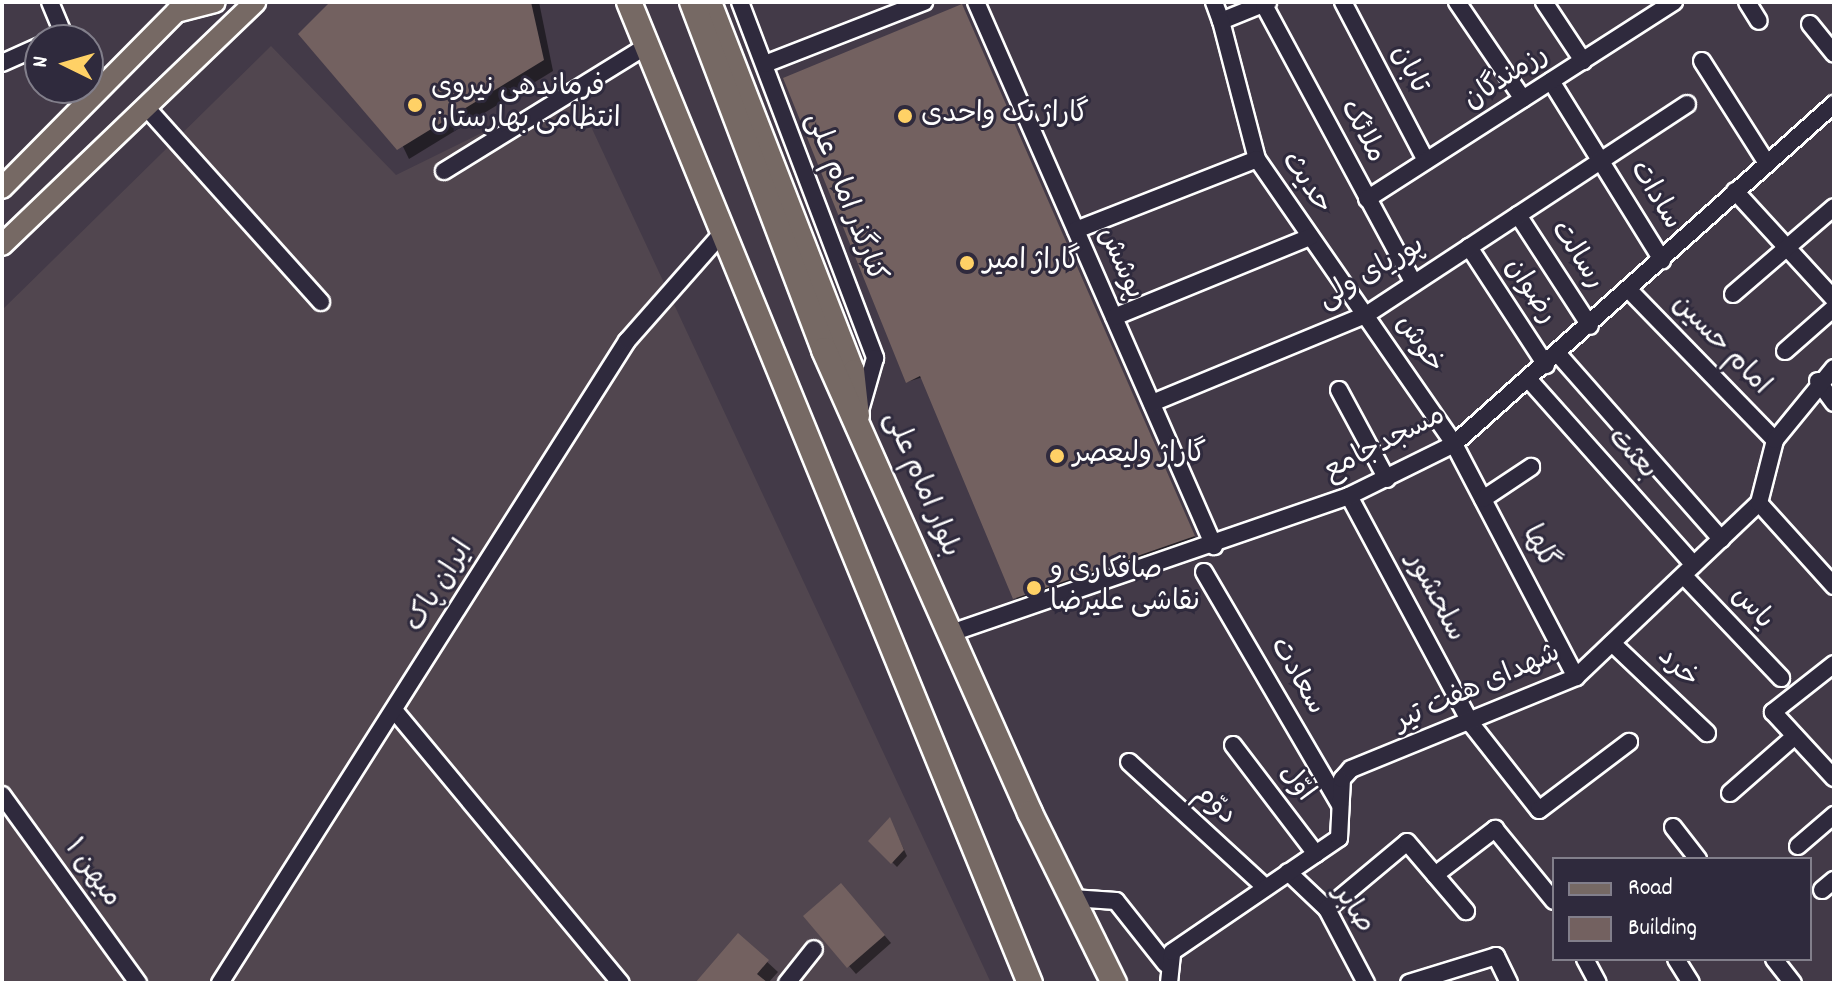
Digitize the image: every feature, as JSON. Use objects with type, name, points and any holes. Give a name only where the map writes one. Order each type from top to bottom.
[{"type":"highway","points":[[629,2],[1030,983]]},
{"type":"highway","name":"بلوار امام علی","points":[[692,2],[824,350],[859,416],[951,633],[1114,983]]},
{"type":"main road","points":[[104,81],[181,7],[215,2]]},
{"type":"main road","points":[[2,245],[255,2]]},
{"type":"main road","points":[[711,2],[854,370],[859,416]]},
{"type":"main road","points":[[2,188],[81,104]]},
{"type":"street","points":[[51,2],[58,24]]},
{"type":"street","name":"کنارگذر امام علی","points":[[740,2],[875,358],[859,416]]},
{"type":"street","points":[[765,64],[924,2]]},
{"type":"street","name":"پوشش","points":[[976,2],[1214,546]]},
{"type":"street","name":"حدیث","points":[[1214,2],[1257,159],[1366,315]]},
{"type":"street","name":"تابان","points":[[1343,2],[1426,161]]},
{"type":"street","points":[[1457,2],[1523,99]]},
{"type":"street","points":[[1544,2],[1583,61]]},
{"type":"street","name":"رزمندگان","points":[[1367,199],[1583,61],[1655,7],[1674,2]]},
{"type":"street","points":[[1747,2],[1759,21]]},
{"type":"street","points":[[1221,21],[1266,3]]},
{"type":"street","name":"ملائک","points":[[1266,3],[1414,283]]},
{"type":"street","points":[[1810,24],[1834,54]]},
{"type":"street","points":[[444,171],[646,46]]},
{"type":"street","points":[[2,63],[24,53]]},
{"type":"street","points":[[1702,61],[1766,162]]},
{"type":"street","name":"سادات","points":[[1551,81],[1662,260]]},
{"type":"street","name":"پوریای ولی","points":[[1152,403],[1366,315],[1687,104]]},
{"type":"street","name":"مسجدجامع","points":[[951,633],[1214,546],[1349,496],[1454,444],[1530,381],[1766,162],[1834,104]]},
{"type":"street","points":[[146,107],[321,302]]},
{"type":"street","points":[[1076,230],[1257,159]]},
{"type":"street","points":[[1735,191],[1834,299]]},
{"type":"street","points":[[1733,294],[1834,207]]},
{"type":"street","name":"رسالت","points":[[1518,215],[1590,326]]},
{"type":"street","name":"ایران پاک","points":[[220,983],[627,341],[723,232]]},
{"type":"street","points":[[1114,317],[1310,237]]},
{"type":"street","name":"رضوان","points":[[1469,247],[1552,360],[1721,539]]},
{"type":"street","name":"امام حسین","points":[[1629,290],[1775,440]]},
{"type":"street","points":[[1785,351],[1834,308]]},
{"type":"street","name":"خوش","points":[[1366,315],[1454,444]]},
{"type":"street","points":[[1834,368],[1818,381],[1775,440],[1759,503],[1834,586]]},
{"type":"street","name":"بعثت","points":[[1530,381],[1689,570]]},
{"type":"street","points":[[1818,381],[1834,403]]},
{"type":"street","points":[[1339,390],[1387,479]]},
{"type":"street","name":"گلها","points":[[1454,444],[1576,677]]},
{"type":"street","points":[[1483,499],[1531,467]]},
{"type":"street","name":"سلحشور","points":[[1349,496],[1472,725],[1539,810],[1629,742]]},
{"type":"street","name":"شهدای هفت تیر","points":[[1166,964],[1172,952],[1339,838],[1342,779],[1351,769],[1472,725],[1576,677],[1759,503]]},
{"type":"street","name":"یاس","points":[[1689,570],[1781,678]]},
{"type":"street","name":"سعادت","points":[[1204,572],[1342,808]]},
{"type":"street","name":"خرد","points":[[1612,643],[1707,733]]},
{"type":"street","points":[[1834,664],[1773,712],[1834,778]]},
{"type":"street","points":[[394,710],[621,983]]},
{"type":"street","points":[[1730,793],[1795,736]]},
{"type":"street","name":"اوّل","points":[[1233,745],[1316,854]]},
{"type":"street","name":"دوّم","points":[[1129,762],[1265,887]]},
{"type":"street","name":"میهن ۱","points":[[2,795],[138,983]]},
{"type":"street","points":[[1798,846],[1834,815]]},
{"type":"street","points":[[1673,827],[1696,857]]},
{"type":"street","points":[[1435,875],[1495,829],[1552,899]]},
{"type":"street","points":[[1327,909],[1407,842],[1466,911]]},
{"type":"street","name":"صابر","points":[[1288,872],[1327,909],[1366,983]]},
{"type":"street","points":[[1072,898],[1116,901],[1166,964],[1169,983]]},
{"type":"street","points":[[787,983],[814,949]]},
{"type":"street","points":[[1409,983],[1496,956],[1509,983]]},
{"type":"street","points":[[1586,961],[1598,983]]},
{"type":"street","points":[[1677,961],[1691,983]]},
{"type":"street","points":[[1776,961],[1793,983]]},
{"type":"shaded area","points":[[271,46],[396,175],[573,88],[991,983],[2,983],[2,310]]},
{"type":"building","name":"فرماندهی نیروی انتظامی بهارستان","points":[[330,2],[531,2],[544,60],[397,150],[298,34]]},
{"type":"building","points":[[962,4],[1195,536],[1013,599],[920,376],[906,383],[783,78]]},
{"type":"building","points":[[890,817],[904,850],[891,864],[868,841]]},
{"type":"building","points":[[841,883],[885,935],[847,968],[803,916]]},
{"type":"building","points":[[738,933],[769,960],[757,974],[768,983],[695,983]]},
{"type":"place","name":"فرماندهی نیروی انتظامی بهارستان","points":[[415,105]]},
{"type":"place","name":"گاراژ تک واحدی","points":[[905,116]]},
{"type":"place","name":"گاراژ امیر","points":[[967,263]]},
{"type":"place","name":"گاراژ ولیعصر","points":[[1057,456]]},
{"type":"place","name":"صافکاری و نقاشی عليرضا","points":[[1034,588]]}]
